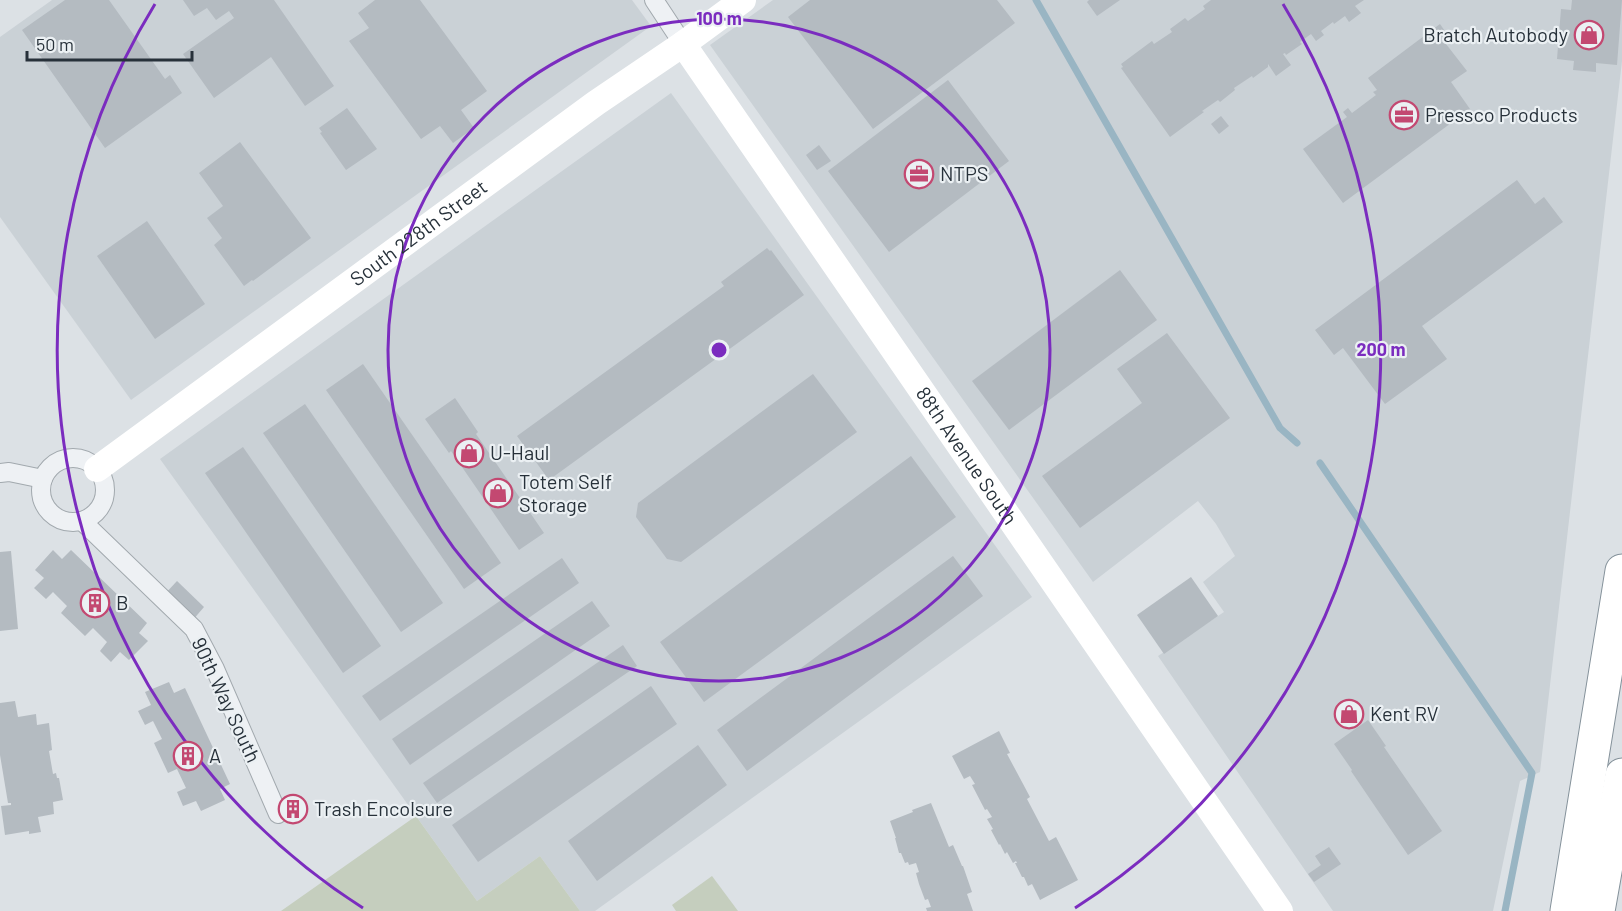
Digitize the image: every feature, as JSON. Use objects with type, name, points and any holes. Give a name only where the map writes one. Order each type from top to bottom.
[{"type":"highway","points":[[1567,911],[1622,572]]},
{"type":"highway","points":[[1598,911],[1622,775]]},
{"type":"street","name":"88th Avenue South","points":[[654,0],[1280,911]]},
{"type":"street","name":"South 228th Street","points":[[97,469],[596,104],[743,0]]},
{"type":"street","points":[[79,459],[89,462],[97,469],[103,478],[104,499],[99,509],[91,516],[72,522],[62,520],[46,508],[41,488],[49,469],[57,462],[79,459]]},
{"type":"street","points":[[0,473],[9,472],[44,479]]},
{"type":"street","name":"90th Way South","points":[[81,521],[194,629],[215,669],[278,814]]},
{"type":"shaded area","points":[[52,0],[632,0],[651,26],[131,400],[0,217],[0,37]]},
{"type":"shaded area","points":[[773,0],[1622,0],[1622,61],[1540,772],[1520,781],[1493,911],[1333,911],[1158,656],[1224,612],[1203,582],[1235,556],[1216,524],[1198,501],[1093,582],[710,45]]},
{"type":"shaded area","points":[[671,93],[1032,597],[595,911],[580,911],[540,856],[477,901],[160,459]]},
{"type":"green space","points":[[416,816],[477,901],[540,856],[580,911],[281,911]]},
{"type":"green space","points":[[712,876],[738,911],[676,911],[672,905]]},
{"type":"building","points":[[65,0],[109,0],[165,79],[170,75],[182,93],[105,148],[22,30]]},
{"type":"building","points":[[183,0],[274,0],[334,86],[305,106],[271,57],[214,98],[183,54],[234,18],[229,11],[216,20],[207,8],[194,16]]},
{"type":"building","points":[[375,0],[420,0],[487,91],[461,110],[474,128],[453,143],[440,126],[421,139],[349,41],[369,28],[358,13]]},
{"type":"building","points":[[810,0],[997,0],[1015,23],[873,129],[788,17]]},
{"type":"building","points":[[1089,0],[1120,0],[1097,16],[1087,2]]},
{"type":"building","points":[[1211,0],[1364,0],[1355,6],[1361,13],[1349,22],[1345,16],[1321,31],[1324,35],[1316,41],[1311,34],[1300,42],[1302,44],[1286,55],[1283,54],[1291,65],[1276,76],[1268,64],[1268,67],[1234,88],[1235,90],[1220,102],[1218,100],[1202,111],[1204,112],[1170,137],[1121,68],[1123,67],[1121,64],[1152,41],[1154,44],[1172,32],[1170,29],[1185,18],[1188,21],[1205,9],[1203,6]]},
{"type":"building","name":"Bratch Autobody","points":[[1572,0],[1622,0],[1617,65],[1596,63],[1596,72],[1573,70],[1574,61],[1557,59],[1561,9],[1571,10]]},
{"type":"building","name":"Pressco Products","points":[[1440,24],[1451,40],[1446,44],[1467,71],[1451,82],[1470,109],[1343,203],[1303,149],[1347,117],[1343,112],[1348,108],[1352,113],[1376,95],[1373,92],[1377,90],[1368,78]]},
{"type":"building","points":[[948,80],[1009,161],[889,252],[828,171]]},
{"type":"building","points":[[347,108],[377,149],[346,170],[320,133],[322,132],[319,128]]},
{"type":"building","points":[[1221,116],[1229,126],[1219,134],[1211,124]]},
{"type":"building","points":[[240,142],[311,238],[244,286],[214,245],[222,238],[207,218],[223,206],[199,173]]},
{"type":"building","points":[[819,145],[831,161],[817,170],[806,155]]},
{"type":"building","points":[[1517,180],[1535,204],[1544,197],[1563,222],[1422,326],[1447,359],[1385,404],[1343,348],[1334,355],[1315,330]]},
{"type":"building","points":[[147,221],[205,304],[155,339],[97,256]]},
{"type":"building","points":[[767,248],[771,250],[804,295],[549,480],[517,436],[724,286],[721,282]]},
{"type":"building","points":[[1120,270],[1157,320],[1009,430],[972,381]]},
{"type":"building","points":[[1167,333],[1230,418],[1080,528],[1042,476],[1142,403],[1117,369]]},
{"type":"building","points":[[363,364],[501,563],[464,589],[326,390]]},
{"type":"building","points":[[813,374],[857,432],[681,562],[667,559],[636,517],[638,503]]},
{"type":"building","name":"Totem Self Storage","points":[[455,398],[478,432],[476,434],[544,533],[519,550],[451,451],[449,453],[425,419]]},
{"type":"building","points":[[305,404],[443,603],[401,632],[263,433]]},
{"type":"building","points":[[243,447],[381,646],[343,673],[205,473]]},
{"type":"building","points":[[911,456],[956,517],[704,702],[660,642]]},
{"type":"building","name":"B","points":[[53,550],[62,559],[71,550],[147,623],[139,633],[148,641],[129,660],[120,652],[111,662],[100,651],[107,642],[93,628],[85,636],[61,613],[67,606],[53,592],[46,599],[34,588],[44,578],[35,570]]},
{"type":"building","points":[[11,551],[18,629],[0,631],[0,552]]},
{"type":"building","points":[[953,556],[983,596],[747,771],[717,730]]},
{"type":"building","points":[[562,558],[579,583],[380,721],[362,696]]},
{"type":"building","points":[[1191,577],[1218,616],[1164,654],[1137,615]]},
{"type":"building","points":[[177,581],[204,607],[192,621],[164,595]]},
{"type":"building","points":[[592,601],[610,626],[410,765],[392,739]]},
{"type":"building","points":[[623,645],[637,666],[437,803],[423,783]]},
{"type":"building","name":"A","points":[[169,682],[174,693],[185,688],[230,784],[220,789],[225,800],[201,811],[196,801],[183,806],[177,792],[186,788],[177,769],[168,773],[154,743],[162,739],[153,721],[145,725],[138,711],[151,705],[145,692]]},
{"type":"building","points":[[651,686],[677,724],[478,862],[452,825]]},
{"type":"building","points":[[15,701],[18,717],[36,714],[37,725],[49,723],[52,750],[49,751],[53,774],[56,773],[59,778],[63,800],[53,802],[54,814],[38,817],[41,832],[29,834],[29,831],[5,835],[1,806],[11,805],[11,803],[8,803],[0,755],[0,703]]},
{"type":"building","points":[[1368,720],[1442,831],[1408,855],[1334,744]]},
{"type":"building","points":[[999,731],[1010,753],[1007,754],[1030,797],[1027,799],[1049,841],[1056,837],[1078,880],[1040,900],[1032,884],[1028,886],[1022,877],[1016,861],[1013,863],[1007,852],[1005,854],[999,845],[987,819],[992,817],[987,809],[985,810],[972,785],[975,784],[970,776],[964,779],[952,756]]},
{"type":"building","points":[[698,745],[727,785],[597,881],[568,841]]},
{"type":"building","name":"Trash Encolsure","points":[[288,801],[303,812],[299,818],[284,807]]},
{"type":"building","points":[[931,803],[949,847],[953,845],[963,866],[972,892],[967,894],[973,911],[927,911],[926,908],[931,907],[928,899],[925,900],[919,884],[916,863],[909,865],[908,862],[905,863],[899,853],[890,821]]},
{"type":"building","points":[[1329,847],[1341,864],[1314,882],[1308,874],[1321,865],[1315,856]]},
{"type":"waterway","points":[[1036,0],[1280,428],[1297,443]]},
{"type":"waterway","points":[[1320,463],[1532,773],[1505,911]]},
{"type":"place","name":"Bratch Autobody","points":[[1589,35]]},
{"type":"place","name":"Pressco Products","points":[[1404,115]]},
{"type":"place","name":"NTPS","points":[[919,174]]},
{"type":"place","name":"U-Haul","points":[[469,453]]},
{"type":"place","name":"Totem Self Storage","points":[[498,493]]},
{"type":"place","name":"B","points":[[95,603]]},
{"type":"place","name":"Kent RV","points":[[1349,714]]},
{"type":"place","name":"A","points":[[188,756]]},
{"type":"place","name":"Trash Encolsure","points":[[293,809]]}]
